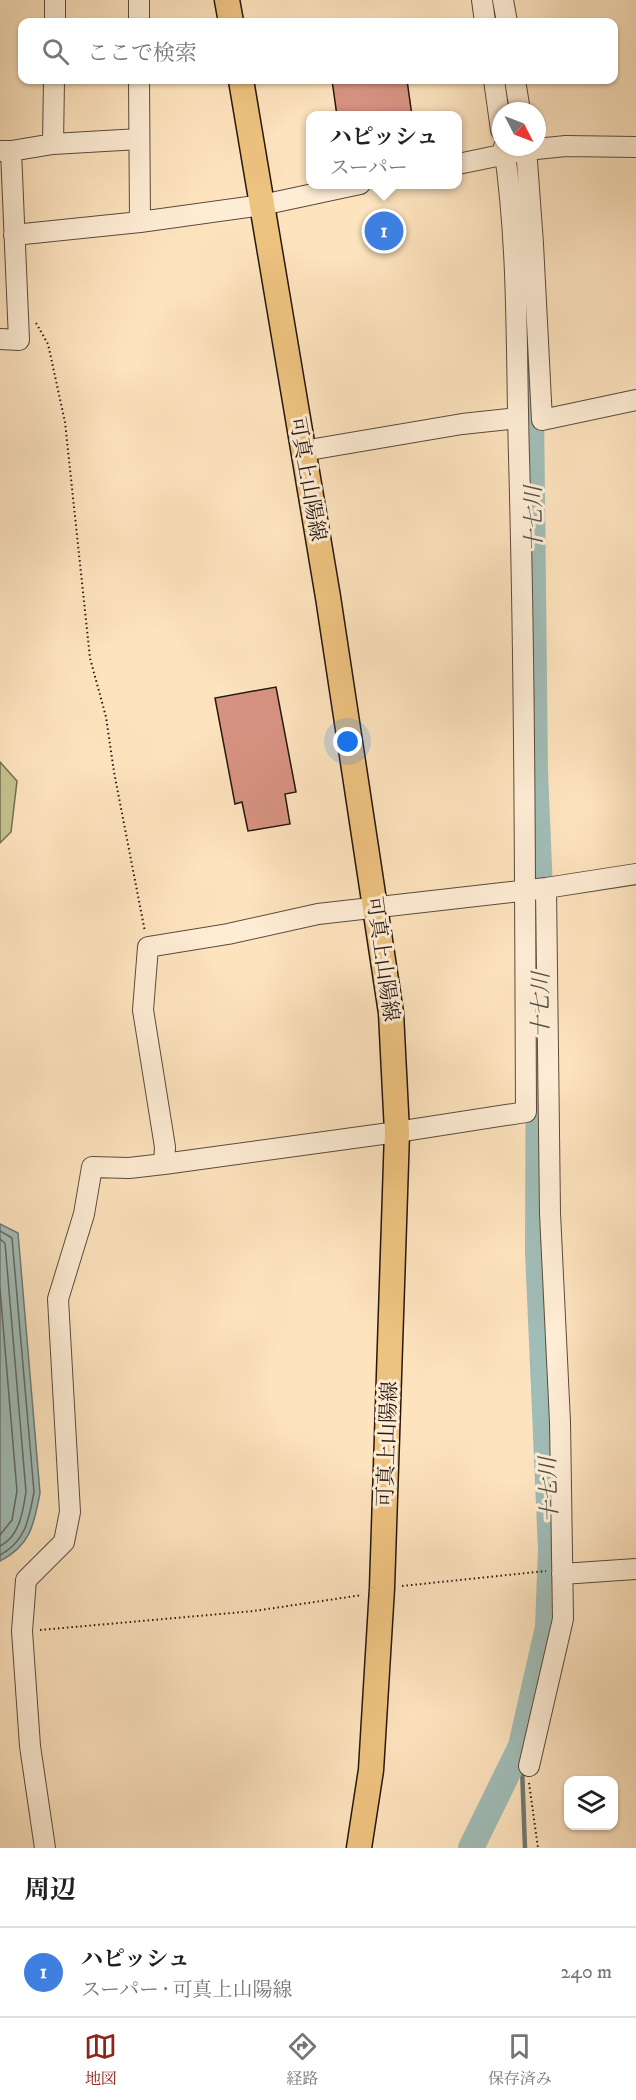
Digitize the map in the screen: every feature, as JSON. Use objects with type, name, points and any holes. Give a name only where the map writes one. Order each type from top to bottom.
[{"type":"main road","points":[[227,0],[230,18]]},
{"type":"main road","name":"可真上山陽線","points":[[242,84],[303,451],[391,1014],[398,1132],[382,1588],[371,1770],[359,1848]]},
{"type":"street","points":[[55,0],[55,18]]},
{"type":"street","points":[[139,0],[139,18]]},
{"type":"street","points":[[482,0],[484,18]]},
{"type":"street","points":[[503,0],[506,18]]},
{"type":"street","points":[[53,144],[54,84]]},
{"type":"street","points":[[139,84],[140,222]]},
{"type":"street","points":[[495,84],[497,102]]},
{"type":"street","points":[[516,84],[519,102]]},
{"type":"street","points":[[0,339],[19,340],[14,235],[5,151],[53,144],[139,139]]},
{"type":"street","points":[[546,148],[636,147]]},
{"type":"street","points":[[462,163],[492,154]]},
{"type":"street","points":[[45,1848],[30,1746],[22,1631],[26,1580],[64,1542],[70,1512],[58,1299],[84,1214],[92,1167],[129,1168],[164,1164],[526,1112],[524,690],[518,418],[512,214],[505,156]]},
{"type":"street","points":[[526,156],[542,420],[636,400]]},
{"type":"street","points":[[14,235],[140,222],[262,205],[337,189]]},
{"type":"street","points":[[303,451],[462,424],[518,418]]},
{"type":"street","points":[[164,1164],[165,1147],[143,1010],[148,947],[228,934],[318,914],[546,888],[636,874]]},
{"type":"street","points":[[529,1766],[563,1619],[554,1572],[560,1422],[550,1213],[546,888]]},
{"type":"street","points":[[554,1572],[636,1569]]},
{"type":"path","points":[[17,303],[30,311],[48,344],[61,404],[90,658],[106,717],[114,772],[148,947]]},
{"type":"path","points":[[22,1631],[78,1628],[254,1611],[361,1595],[382,1588],[554,1572]]},
{"type":"path","points":[[529,1766],[538,1848]]},
{"type":"green space","points":[[0,762],[17,781],[11,832],[0,843]]},
{"type":"water","points":[[0,1224],[18,1233],[40,1493],[33,1524],[25,1541],[0,1561]]},
{"type":"building","points":[[333,84],[408,84],[411,111],[336,111]]},
{"type":"building","points":[[276,687],[296,792],[285,794],[290,824],[248,831],[242,802],[235,804],[215,698]]},
{"type":"waterway","name":"十七川","points":[[524,270],[531,406],[535,771],[541,914]]},
{"type":"waterway","name":"十七川","points":[[471,1848],[521,1746],[548,1627],[551,1550],[538,1251],[539,986]]},
{"type":"waterway","name":"十七川","points":[[521,1746],[522,1758]]},
{"type":"waterway","points":[[522,1767],[525,1848]]},
{"type":"place","name":"ハピッシュ","points":[[384,231]]}]
